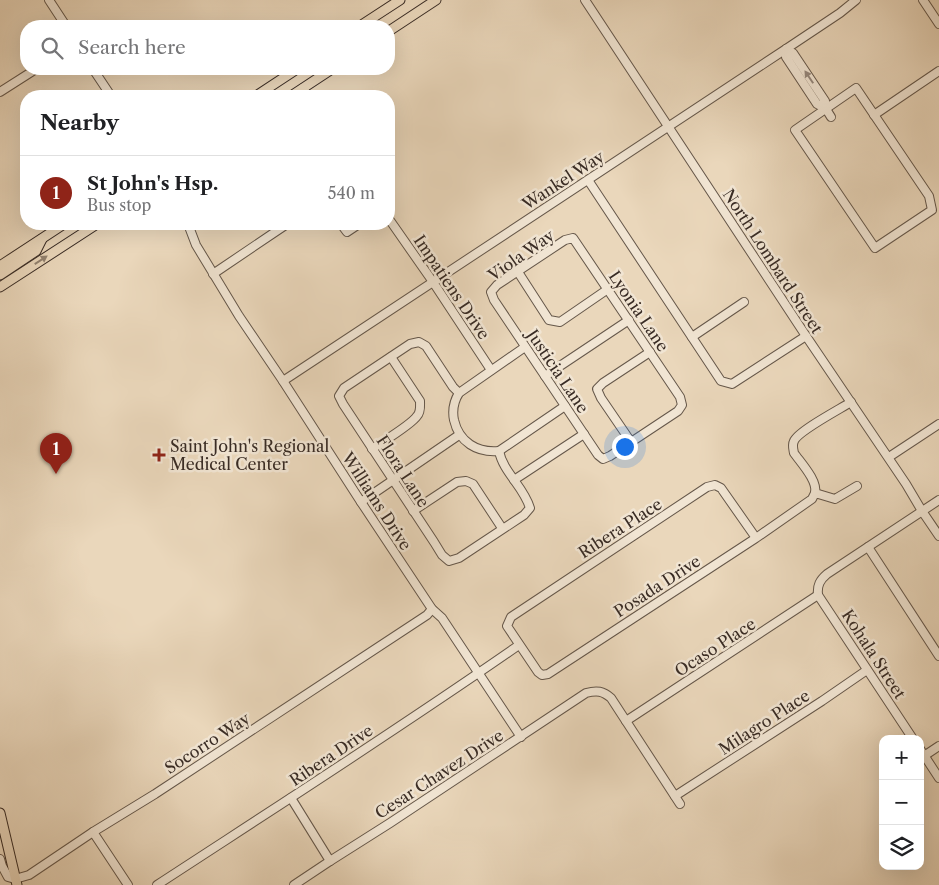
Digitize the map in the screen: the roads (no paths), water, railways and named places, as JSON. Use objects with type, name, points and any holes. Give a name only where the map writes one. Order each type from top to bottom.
[{"type":"main road","points":[[369,20],[400,0]]},
{"type":"main road","points":[[395,27],[436,0]]},
{"type":"main road","points":[[265,90],[288,75]]},
{"type":"main road","points":[[307,90],[325,75]]},
{"type":"main road","points":[[0,266],[55,230]]},
{"type":"main road","points":[[0,287],[88,230]]},
{"type":"main road","points":[[0,275],[36,251],[42,238]]},
{"type":"main road","points":[[0,813],[16,882]]},
{"type":"street","points":[[49,0],[62,20]]},
{"type":"street","name":"North Lombard Street","points":[[585,0],[806,336],[889,457],[939,536]]},
{"type":"street","name":"Wankel Way","points":[[283,381],[786,49],[856,0]]},
{"type":"street","points":[[923,0],[939,24]]},
{"type":"street","points":[[786,49],[793,53],[809,77],[824,101],[826,110],[831,117]]},
{"type":"street","points":[[874,115],[939,72]]},
{"type":"street","points":[[0,92],[27,75]]},
{"type":"street","points":[[98,75],[107,90]]},
{"type":"street","points":[[856,88],[874,115],[929,196],[932,210],[874,248],[795,130],[856,88]]},
{"type":"street","points":[[588,180],[721,381],[732,384],[806,336]]},
{"type":"street","name":"Impatiens Drive","points":[[395,228],[491,370]]},
{"type":"street","name":"Williams Drive","points":[[190,230],[196,245],[239,316],[360,502],[432,609],[442,618],[521,737]]},
{"type":"street","points":[[213,274],[279,230]]},
{"type":"street","name":"Lyonia Lane","points":[[569,239],[573,238],[680,397],[682,403],[678,411],[631,442]]},
{"type":"street","name":"Viola Way","points":[[493,296],[491,292],[497,286],[569,239]]},
{"type":"street","points":[[518,272],[550,320],[560,322],[608,290]]},
{"type":"street","name":"Justicia Lane","points":[[493,296],[598,455],[604,459],[631,442]]},
{"type":"street","points":[[692,337],[744,302]]},
{"type":"street","points":[[545,376],[629,320]]},
{"type":"street","points":[[372,448],[418,416],[420,401],[390,357],[410,344],[419,342],[426,346],[459,393]]},
{"type":"street","points":[[525,347],[459,393],[454,400],[453,414],[459,435],[477,448],[490,452],[499,451],[565,406]]},
{"type":"street","points":[[631,442],[601,398],[597,388],[650,352]]},
{"type":"street","name":"Flora Lane","points":[[390,357],[344,388],[339,396],[392,480],[442,555],[449,561],[459,558],[502,528]]},
{"type":"street","points":[[851,402],[802,433],[794,440],[792,447],[815,483],[815,493],[835,499],[857,486]]},
{"type":"street","points":[[889,457],[939,424]]},
{"type":"street","points":[[514,480],[584,434]]},
{"type":"street","points":[[360,502],[459,435]]},
{"type":"street","points":[[413,511],[457,482],[466,481],[473,484],[502,528],[524,515],[530,508],[528,500],[501,461],[499,451]]},
{"type":"street","name":"Ribera Place","points":[[519,645],[508,626],[511,617],[707,487],[715,485],[721,488],[756,538]]},
{"type":"street","name":"Posada Drive","points":[[519,645],[538,672],[542,675],[548,674],[756,538],[812,498],[815,493]]},
{"type":"street","points":[[818,595],[819,583],[827,574],[939,500]]},
{"type":"street","points":[[868,547],[939,656]]},
{"type":"street","name":"Kohala Street","points":[[818,595],[910,735]]},
{"type":"street","name":"Ocaso Place","points":[[626,721],[818,595]]},
{"type":"street","name":"Socorro Way","points":[[16,882],[155,794],[427,615],[432,609]]},
{"type":"street","name":"Ribera Drive","points":[[157,885],[291,798],[519,645]]},
{"type":"street","name":"Milagro Place","points":[[675,796],[867,670]]},
{"type":"street","name":"Cesar Chavez Drive","points":[[294,885],[586,693],[600,691],[606,693],[626,721]]},
{"type":"street","points":[[626,721],[680,804]]},
{"type":"street","points":[[924,751],[939,746]]},
{"type":"street","points":[[924,755],[939,778]]},
{"type":"street","points":[[291,798],[330,860]]},
{"type":"street","points":[[93,832],[128,885]]},
{"type":"street","points":[[0,859],[8,877],[16,882]]},
{"type":"place","name":"Saint John's Regional Medical Center","points":[[159,455]]},
{"type":"place","name":"St John's Hsp.","points":[[56,474]]}]
